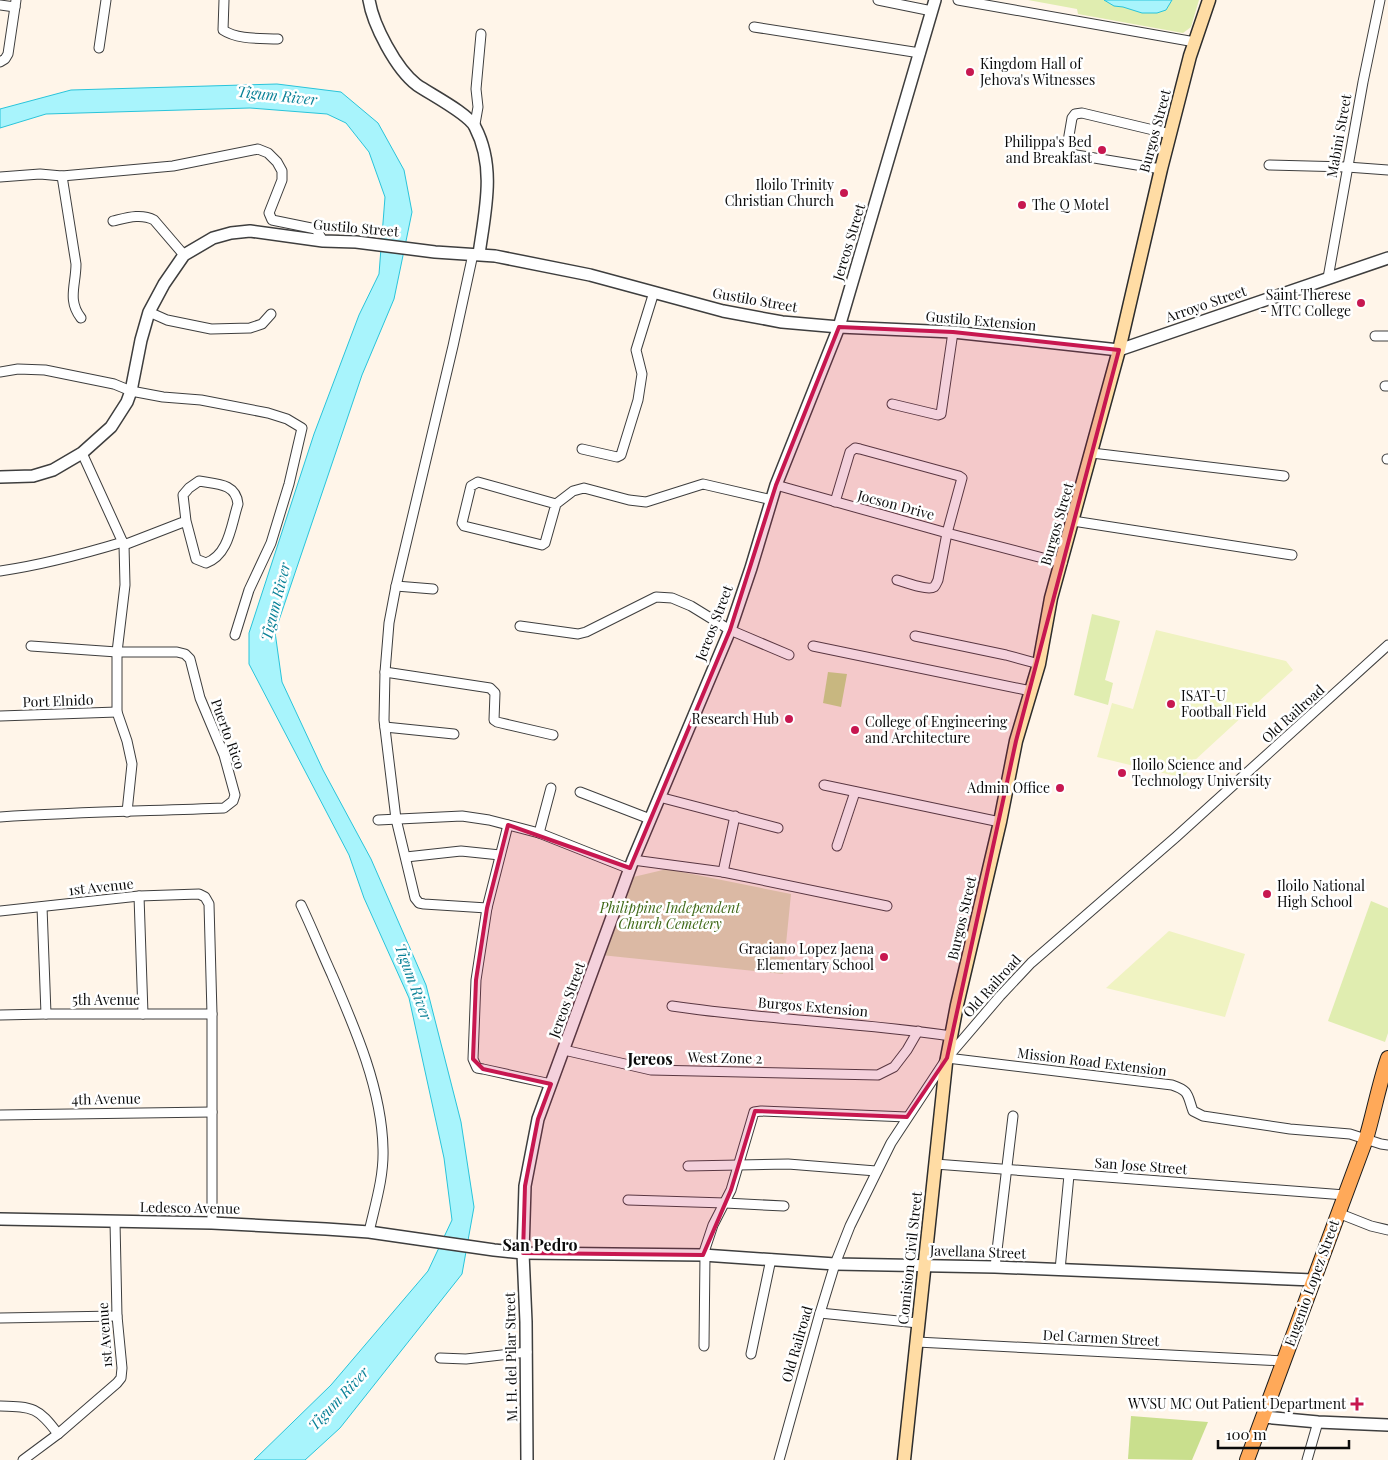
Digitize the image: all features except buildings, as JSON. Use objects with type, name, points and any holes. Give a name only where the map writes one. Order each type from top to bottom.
[{"type":"main road","name":"Burgos Street","points":[[947,1058],[1000,822],[1016,741],[1039,664],[1051,598],[1119,350],[1160,169],[1195,42],[1209,0]]},
{"type":"main road","name":"Comision Civil Street","points":[[904,1460],[923,1266],[947,1058]]},
{"type":"main road","points":[[1376,1105],[1380,1080],[1388,1058]]},
{"type":"main road","points":[[1376,1105],[1388,1084]]},
{"type":"main road","name":"Eugenio Lopez Street","points":[[1247,1460],[1366,1139],[1376,1105]]},
{"type":"street","points":[[98,48],[106,0]]},
{"type":"street","points":[[224,0],[223,30],[228,34],[278,39]]},
{"type":"street","points":[[368,0],[378,31],[408,76],[475,124]]},
{"type":"street","points":[[878,0],[934,6]]},
{"type":"street","points":[[958,0],[1195,42]]},
{"type":"street","name":"Mabini Street","points":[[1328,278],[1362,82],[1380,0]]},
{"type":"street","points":[[0,5],[16,3],[8,54],[0,62]]},
{"type":"street","name":"Jereos Street","points":[[523,1253],[525,1186],[538,1119],[632,864],[730,630],[776,485],[839,327],[934,6]]},
{"type":"street","points":[[754,27],[920,53]]},
{"type":"street","points":[[481,34],[476,89],[478,108],[475,124],[484,152],[489,183],[476,254],[396,586],[389,623],[385,672],[385,727],[396,820],[415,898],[419,902],[487,908]]},
{"type":"street","points":[[1066,153],[1072,118],[1075,114],[1082,113],[1170,134]]},
{"type":"street","points":[[0,177],[40,174],[62,176],[172,166],[258,149],[272,156],[281,168],[283,175],[269,213],[272,220],[316,229],[323,241]]},
{"type":"street","points":[[1040,149],[1160,169]]},
{"type":"street","points":[[1269,165],[1388,170]]},
{"type":"street","points":[[62,176],[76,264],[73,301],[74,307],[81,318]]},
{"type":"street","points":[[113,221],[140,216],[149,217],[154,220],[184,255]]},
{"type":"street","name":"Gustilo Street","points":[[0,477],[33,476],[53,470],[82,453],[111,427],[127,402],[131,391],[141,340],[149,312],[164,284],[184,255],[213,238],[250,231],[323,241],[356,242],[435,252],[476,254],[590,275],[742,315],[782,322],[839,327]]},
{"type":"street","name":"Arroyo Street","points":[[1119,350],[1388,258]]},
{"type":"street","points":[[582,449],[618,457],[621,456],[638,400],[642,374],[636,350],[654,292]]},
{"type":"street","points":[[149,312],[167,320],[211,328],[250,328],[262,324],[272,314]]},
{"type":"street","name":"Gustilo Extension","points":[[839,327],[953,332],[1119,350]]},
{"type":"street","points":[[892,404],[938,415],[941,414],[953,332]]},
{"type":"street","points":[[1375,336],[1388,336]]},
{"type":"street","points":[[0,372],[18,369],[45,370],[114,384],[131,391],[163,397],[202,400],[268,413],[287,419],[302,428],[289,484],[271,543],[249,590],[235,635]]},
{"type":"street","points":[[834,502],[852,449],[855,448],[887,456],[962,478],[947,533],[1062,562]]},
{"type":"street","points":[[82,453],[124,543],[125,584],[117,652],[116,712],[127,741],[132,764],[127,812]]},
{"type":"street","points":[[1092,453],[1284,476]]},
{"type":"street","points":[[195,482],[227,486],[234,490],[238,504],[224,548],[216,560],[206,563],[196,559],[186,521],[183,495],[195,482]]},
{"type":"street","points":[[556,504],[478,482],[471,486],[462,523],[464,526],[542,545],[545,544],[556,504],[573,491],[584,488],[629,500],[646,502],[703,484],[772,500]]},
{"type":"street","name":"Jocson Drive","points":[[776,485],[947,533],[936,585],[932,588],[927,588],[897,580]]},
{"type":"street","points":[[0,571],[26,567],[124,543],[186,521]]},
{"type":"street","points":[[1073,522],[1292,555]]},
{"type":"street","points":[[396,586],[433,589]]},
{"type":"street","points":[[520,626],[578,634],[586,632],[656,596],[672,598],[691,606],[730,630],[789,655]]},
{"type":"street","points":[[915,636],[1006,655],[1039,664]]},
{"type":"street","name":"Old Railroad","points":[[779,1460],[820,1313],[835,1264],[850,1226],[876,1172],[907,1117],[947,1058],[1031,963],[1176,837],[1388,645]]},
{"type":"street","points":[[31,646],[117,652]]},
{"type":"street","points":[[813,646],[1031,691]]},
{"type":"street","name":"Puerto Rico","points":[[0,817],[54,813],[224,808],[233,801],[235,795],[224,755],[200,698],[190,659],[185,654],[177,652],[117,652]]},
{"type":"street","points":[[385,672],[490,688],[495,693],[494,720],[553,735]]},
{"type":"street","name":"Port Elnido","points":[[0,716],[116,712]]},
{"type":"street","points":[[385,727],[454,734]]},
{"type":"street","points":[[824,785],[1000,822]]},
{"type":"street","points":[[539,833],[551,788]]},
{"type":"street","points":[[580,792],[650,819]]},
{"type":"street","points":[[837,846],[855,792]]},
{"type":"street","points":[[659,797],[778,828]]},
{"type":"street","points":[[378,820],[462,816],[489,820],[539,833],[632,864],[723,872],[887,906]]},
{"type":"street","points":[[723,872],[735,816]]},
{"type":"street","points":[[508,825],[487,908],[476,980],[473,1059],[474,1064],[483,1069],[551,1084]]},
{"type":"street","points":[[406,857],[461,851],[500,855]]},
{"type":"street","name":"1st Avenue","points":[[0,911],[139,896],[199,894],[205,897],[209,904],[212,1014]]},
{"type":"street","points":[[139,896],[143,1014]]},
{"type":"street","points":[[302,905],[358,1037],[379,1115],[383,1161],[374,1233]]},
{"type":"street","points":[[42,907],[46,1014]]},
{"type":"street","name":"Burgos Extension","points":[[672,1006],[724,1014],[837,1022],[951,1036]]},
{"type":"street","points":[[212,1014],[212,1223]]},
{"type":"street","name":"5th Avenue","points":[[0,1015],[212,1014]]},
{"type":"street","name":"West Zone 2","points":[[564,1050],[651,1070],[878,1075],[894,1067],[918,1031]]},
{"type":"street","name":"Mission Road Extension","points":[[947,1058],[1172,1085],[1186,1091],[1193,1111],[1203,1116],[1290,1129],[1350,1134],[1388,1145]]},
{"type":"street","name":"4th Avenue","points":[[0,1115],[212,1112]]},
{"type":"street","points":[[704,1346],[704,1255],[713,1225],[731,1190],[754,1112],[907,1117]]},
{"type":"street","points":[[996,1267],[1013,1116]]},
{"type":"street","points":[[688,1166],[788,1164],[876,1172]]},
{"type":"street","name":"San Jose Street","points":[[935,1164],[1345,1195]]},
{"type":"street","points":[[1060,1270],[1069,1175]]},
{"type":"street","points":[[628,1200],[725,1202],[784,1206]]},
{"type":"street","points":[[1338,1214],[1388,1230]]},
{"type":"street","name":"Ledesco Avenue","points":[[0,1219],[212,1223],[374,1233],[494,1250]]},
{"type":"street","name":"1st Avenue","points":[[23,1460],[58,1434],[117,1384],[121,1378],[122,1368],[116,1316],[115,1222]]},
{"type":"street","name":"Javellana Street","points":[[494,1250],[523,1253],[704,1255],[835,1264],[996,1267],[1313,1280]]},
{"type":"street","name":"M. H. del Pilar Street","points":[[523,1253],[527,1352],[527,1460]]},
{"type":"street","points":[[751,1354],[771,1259]]},
{"type":"street","points":[[820,1313],[918,1323]]},
{"type":"street","points":[[0,1318],[116,1316]]},
{"type":"street","name":"Del Carmen Street","points":[[917,1342],[1284,1361]]},
{"type":"street","points":[[440,1358],[466,1359],[527,1352]]},
{"type":"street","points":[[0,1406],[22,1406],[33,1409],[47,1419],[58,1434]]},
{"type":"street","points":[[1263,1417],[1318,1422],[1388,1424]]},
{"type":"street","points":[[1307,1460],[1318,1422]]},
{"type":"highlighted area","points":[[839,327],[953,332],[1119,350],[1016,741],[947,1058],[907,1117],[755,1111],[731,1190],[703,1255],[523,1253],[525,1186],[538,1119],[551,1084],[483,1069],[473,1059],[476,980],[487,908],[508,825],[630,868],[730,630],[776,485]]},
{"type":"green space","points":[[1028,0],[1199,0],[1191,27],[1183,33],[1078,14],[1077,9]]},
{"type":"green space","points":[[1092,614],[1120,621],[1105,680],[1113,683],[1108,705],[1074,695]]},
{"type":"green space","points":[[1156,630],[1286,661],[1293,670],[1194,761],[1184,778],[1097,757],[1112,703],[1133,709]]},
{"type":"green space","points":[[828,672],[847,674],[841,707],[823,703]]},
{"type":"green space","name":"Philippine Independent Church Cemetery","points":[[667,869],[791,894],[783,974],[601,955],[625,879]]},
{"type":"green space","points":[[1371,901],[1388,908],[1388,1033],[1385,1042],[1328,1021]]},
{"type":"green space","points":[[1169,931],[1245,954],[1225,1017],[1106,988]]},
{"type":"green space","points":[[1131,1416],[1208,1422],[1192,1460],[1128,1459]]},
{"type":"water","points":[[1104,0],[1172,0],[1166,10],[1157,13],[1142,13],[1114,6]]},
{"type":"water","name":"Tigum River","points":[[277,84],[341,92],[378,123],[404,170],[412,212],[394,299],[362,375],[275,632],[282,682],[323,770],[371,859],[426,985],[461,1122],[474,1207],[462,1274],[340,1428],[305,1460],[254,1460],[331,1385],[428,1271],[452,1220],[444,1158],[409,998],[364,898],[349,855],[249,664],[249,633],[314,434],[359,315],[379,274],[385,197],[369,152],[346,123],[327,114],[250,108],[46,114],[0,128],[0,109],[71,90]]},
{"type":"place","name":"Kingdom Hall of Jehova's Witnesses","points":[[970,72]]},
{"type":"place","name":"Philippa's Bed and Breakfast","points":[[1102,150]]},
{"type":"place","name":"Iloilo Trinity Christian Church","points":[[844,193]]},
{"type":"place","name":"The Q Motel","points":[[1022,205]]},
{"type":"place","name":"Saint Therese - MTC College","points":[[1361,303]]},
{"type":"place","name":"ISAT-U Football Field","points":[[1171,704]]},
{"type":"place","name":"Research Hub","points":[[789,719]]},
{"type":"place","name":"College of Engineering and Architecture","points":[[855,730]]},
{"type":"place","name":"Iloilo Science and Technology University","points":[[1122,773]]},
{"type":"place","name":"Admin Office","points":[[1060,788]]},
{"type":"place","name":"Iloilo National High School","points":[[1267,894]]},
{"type":"place","name":"Graciano Lopez Jaena Elementary School","points":[[884,957]]},
{"type":"place","name":"WVSU MC Out Patient Department","points":[[1357,1404]]},
{"type":"district","name":"Jereos","points":[[650,1059]]},
{"type":"district","name":"San Pedro","points":[[540,1245]]}]
